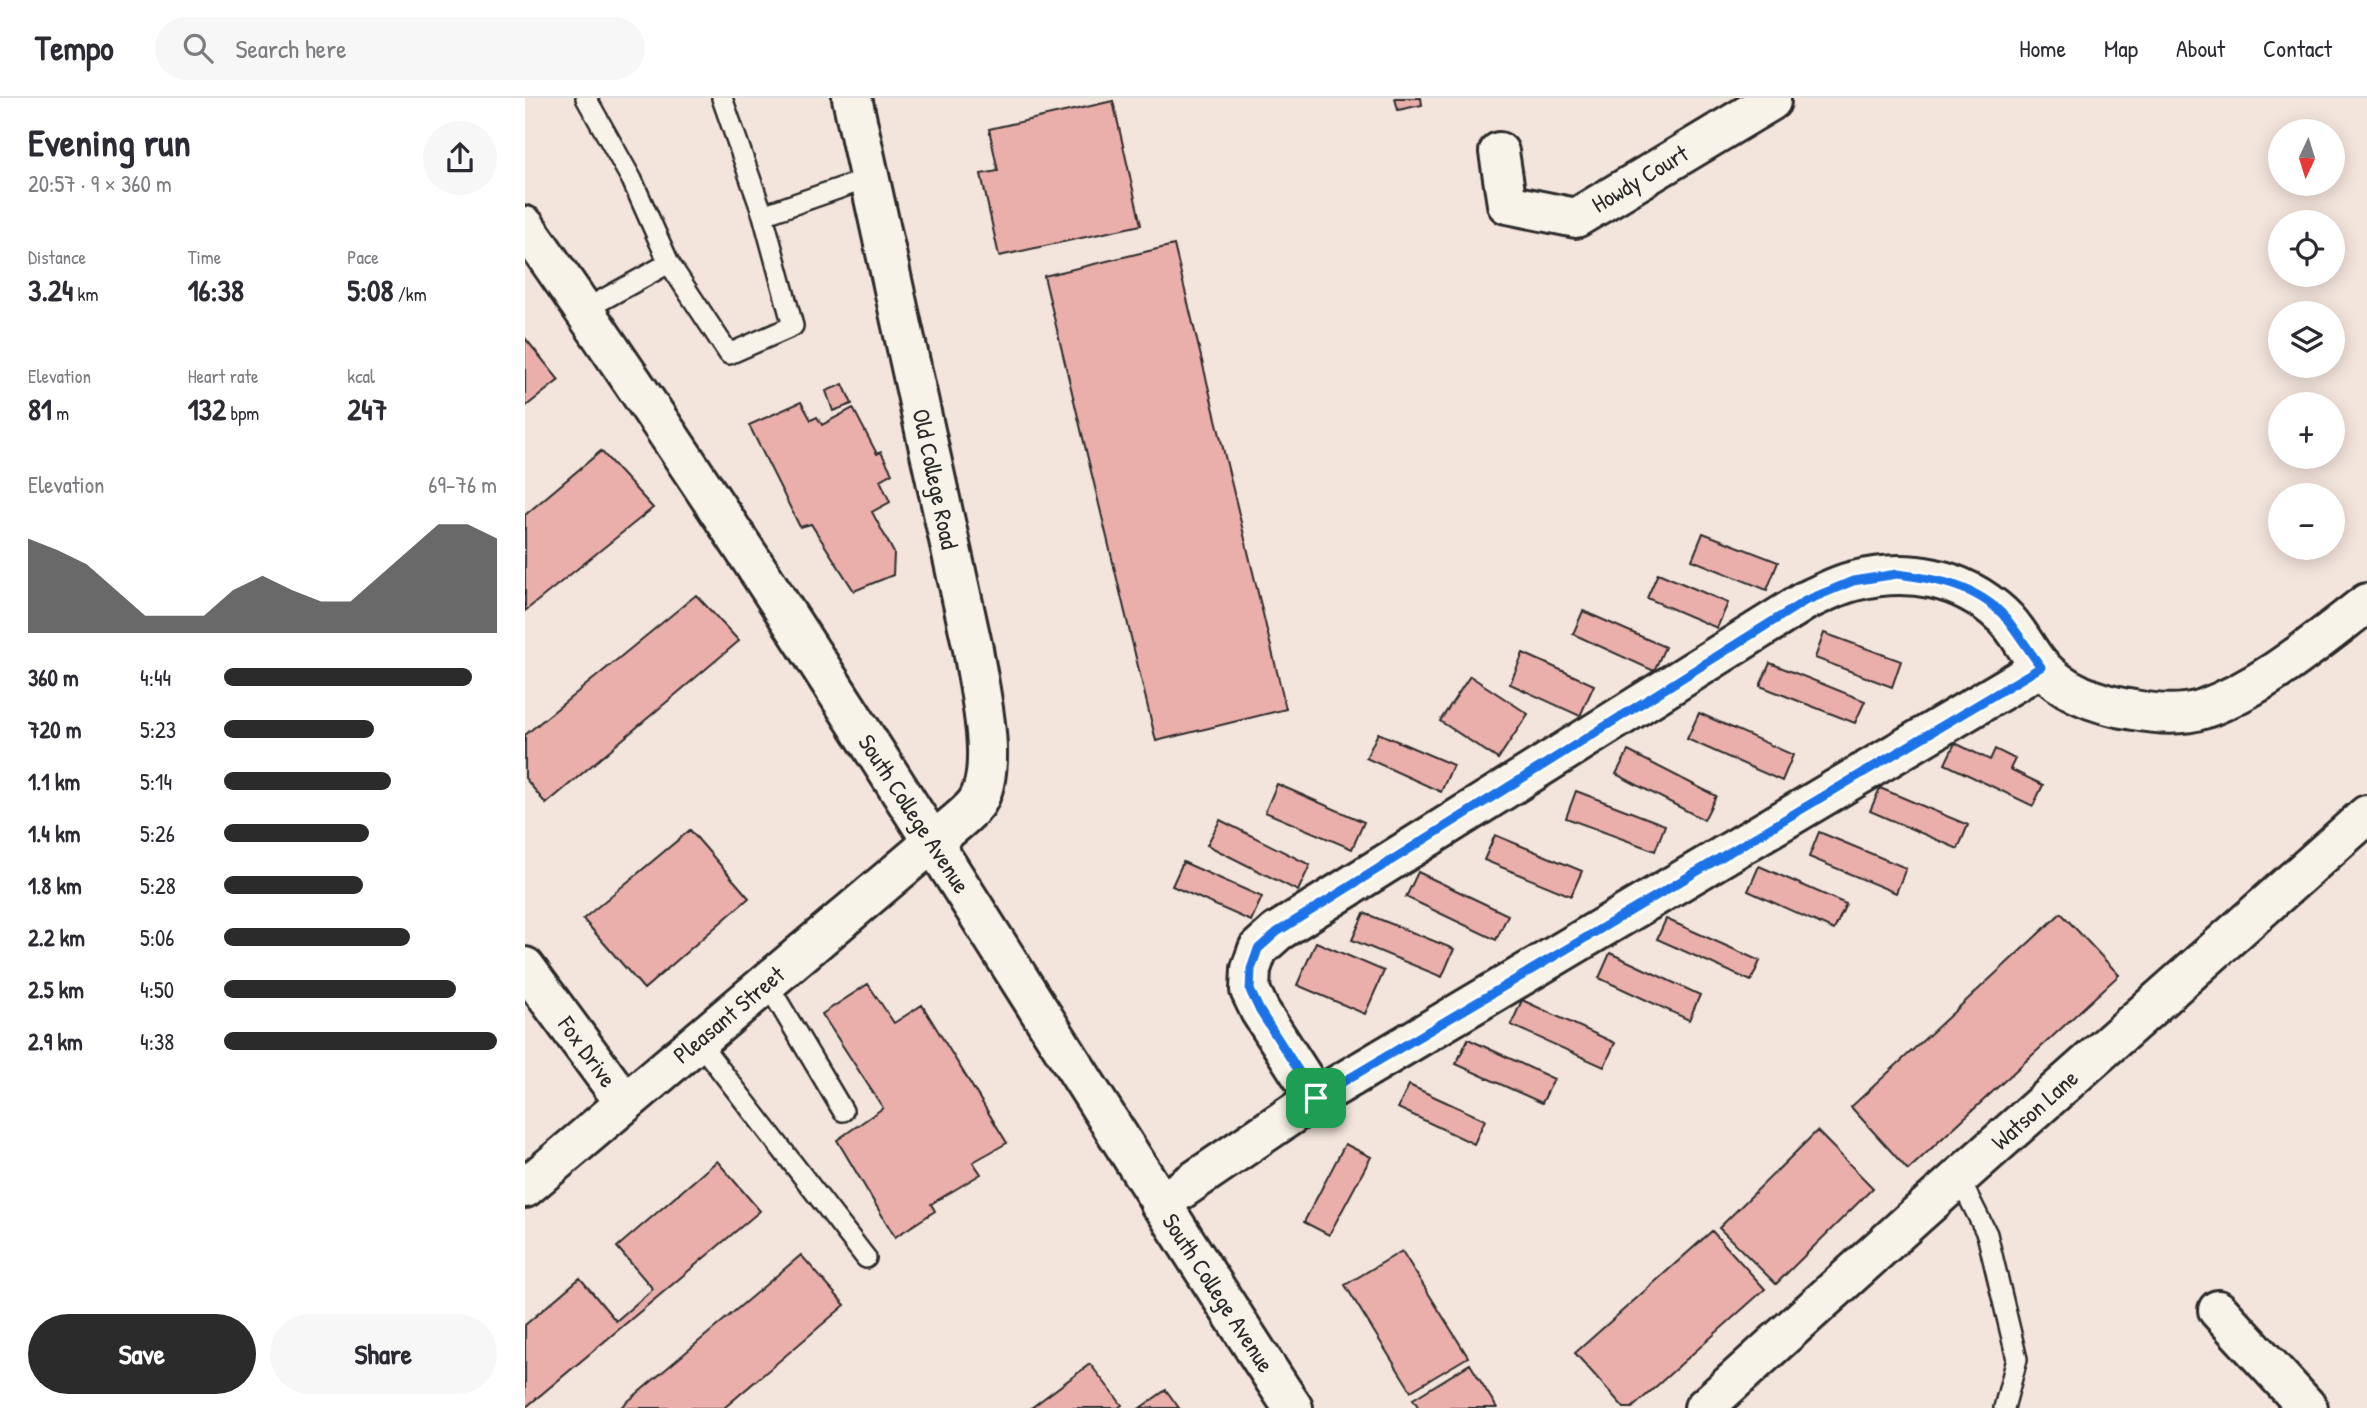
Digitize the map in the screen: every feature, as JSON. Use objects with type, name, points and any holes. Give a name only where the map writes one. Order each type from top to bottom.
[{"type":"street","name":"Old College Road","points":[[852,98],[973,649],[986,735],[987,774],[977,803],[933,842]]},
{"type":"street","name":"Howdy Court","points":[[1499,152],[1507,204],[1576,218],[1772,98]]},
{"type":"street","name":"South College Avenue","points":[[525,226],[756,568],[933,842],[1160,1204],[1293,1408]]},
{"type":"street","points":[[1316,1098],[1260,1011],[1250,990],[1251,969],[1258,949],[1277,932],[1805,601],[1853,581],[1897,574],[1930,578],[1970,590],[2004,616],[2041,667],[2075,693],[2112,707],[2157,714],[2200,710],[2257,683],[2367,603]]},
{"type":"street","points":[[1160,1204],[1316,1098],[2041,667]]},
{"type":"street","name":"Watson Lane","points":[[1704,1408],[2367,815]]},
{"type":"street","name":"Pleasant Street","points":[[525,1188],[933,842]]},
{"type":"street","name":"Fox Drive","points":[[525,967],[625,1103]]},
{"type":"street","points":[[2218,1310],[2308,1408]]},
{"type":"lane","points":[[586,98],[632,180],[669,263],[729,354],[793,326],[763,215],[722,98]]},
{"type":"lane","points":[[763,215],[869,178]]},
{"type":"lane","points":[[584,310],[669,263]]},
{"type":"lane","points":[[767,983],[842,1111]]},
{"type":"lane","points":[[698,1041],[866,1258]]},
{"type":"lane","points":[[1959,1178],[1987,1234],[2017,1359],[2004,1408]]},
{"type":"building","points":[[1395,98],[1421,98],[1422,105],[1398,110]]},
{"type":"building","points":[[1113,101],[1141,225],[999,256],[981,174],[998,171],[989,129]]},
{"type":"building","points":[[1174,245],[1286,709],[1156,741],[1044,276]]},
{"type":"building","points":[[525,338],[559,380],[525,407]]},
{"type":"building","points":[[843,384],[852,404],[833,411],[826,391]]},
{"type":"building","points":[[801,402],[811,420],[817,417],[822,425],[853,408],[877,454],[881,452],[892,473],[880,480],[890,502],[872,512],[894,553],[893,575],[854,591],[811,524],[800,527],[749,425]]},
{"type":"building","points":[[601,451],[653,508],[525,611],[525,515]]},
{"type":"building","points":[[1703,533],[1778,562],[1767,590],[1692,560]]},
{"type":"building","points":[[1658,573],[1728,603],[1717,628],[1647,598]]},
{"type":"building","points":[[696,595],[739,641],[546,804],[525,778],[525,735]]},
{"type":"building","points":[[1583,611],[1665,647],[1654,671],[1573,634]]},
{"type":"building","points":[[1824,633],[1901,661],[1892,687],[1815,658]]},
{"type":"building","points":[[1523,653],[1594,685],[1580,716],[1510,684]]},
{"type":"building","points":[[1770,663],[1865,701],[1855,723],[1760,686]]},
{"type":"building","points":[[1470,676],[1528,714],[1498,759],[1440,721]]},
{"type":"building","points":[[1699,713],[1793,755],[1782,781],[1687,739]]},
{"type":"building","points":[[1378,733],[1453,765],[1441,792],[1366,758]]},
{"type":"building","points":[[1955,743],[1990,760],[1995,749],[2015,759],[2010,769],[2043,785],[2033,806],[1945,764]]},
{"type":"building","points":[[1628,751],[1716,796],[1704,820],[1616,774]]},
{"type":"building","points":[[1277,784],[1364,822],[1352,849],[1265,812]]},
{"type":"building","points":[[1880,788],[1968,825],[1958,849],[1870,811]]},
{"type":"building","points":[[1576,791],[1665,825],[1655,851],[1566,818]]},
{"type":"building","points":[[1220,820],[1310,865],[1298,891],[1207,845]]},
{"type":"building","points":[[690,830],[749,898],[644,989],[583,919]]},
{"type":"building","points":[[1819,832],[1906,868],[1896,893],[1809,857]]},
{"type":"building","points":[[1495,835],[1582,871],[1571,896],[1484,860]]},
{"type":"building","points":[[1183,862],[1262,897],[1251,921],[1172,886]]},
{"type":"building","points":[[1759,866],[1846,904],[1834,930],[1748,891]]},
{"type":"building","points":[[1418,872],[1508,915],[1496,940],[1406,897]]},
{"type":"building","points":[[1364,913],[1454,949],[1442,977],[1352,940]]},
{"type":"building","points":[[2061,913],[2119,975],[1908,1170],[1851,1107]]},
{"type":"building","points":[[1666,919],[1760,961],[1751,981],[1657,939]]},
{"type":"building","points":[[1316,942],[1384,971],[1365,1014],[1297,985]]},
{"type":"building","points":[[1610,953],[1700,995],[1689,1020],[1599,978]]},
{"type":"building","points":[[868,984],[894,1023],[922,1005],[1007,1143],[973,1162],[981,1174],[931,1204],[935,1211],[895,1237],[837,1140],[883,1108],[822,1014]]},
{"type":"building","points":[[1522,1000],[1615,1043],[1604,1067],[1511,1025]]},
{"type":"building","points":[[1468,1039],[1554,1079],[1542,1103],[1456,1064]]},
{"type":"building","points":[[1409,1085],[1485,1120],[1474,1144],[1398,1108]]},
{"type":"building","points":[[1817,1131],[1873,1188],[1776,1284],[1719,1228]]},
{"type":"building","points":[[1345,1144],[1371,1157],[1329,1235],[1304,1222]]},
{"type":"building","points":[[717,1161],[760,1211],[525,1408],[525,1325],[580,1278],[616,1321],[653,1289],[617,1247]]},
{"type":"building","points":[[1712,1231],[1765,1289],[1632,1408],[1624,1408],[1575,1353]]},
{"type":"building","points":[[1402,1251],[1468,1357],[1411,1391],[1345,1285]]},
{"type":"building","points":[[801,1255],[845,1305],[724,1408],[620,1408]]},
{"type":"building","points":[[1090,1364],[1122,1405],[1118,1408],[1031,1408]]},
{"type":"building","points":[[1470,1364],[1497,1408],[1419,1408],[1413,1399]]},
{"type":"building","points":[[1166,1390],[1179,1408],[1140,1408]]},
{"type":"route","points":[[1897,574],[1930,578],[1970,590],[2004,616],[2041,667],[1558,955],[1316,1098],[1260,1011],[1250,990],[1251,969],[1258,949],[1277,932],[1805,601],[1853,581],[1897,574]]}]
